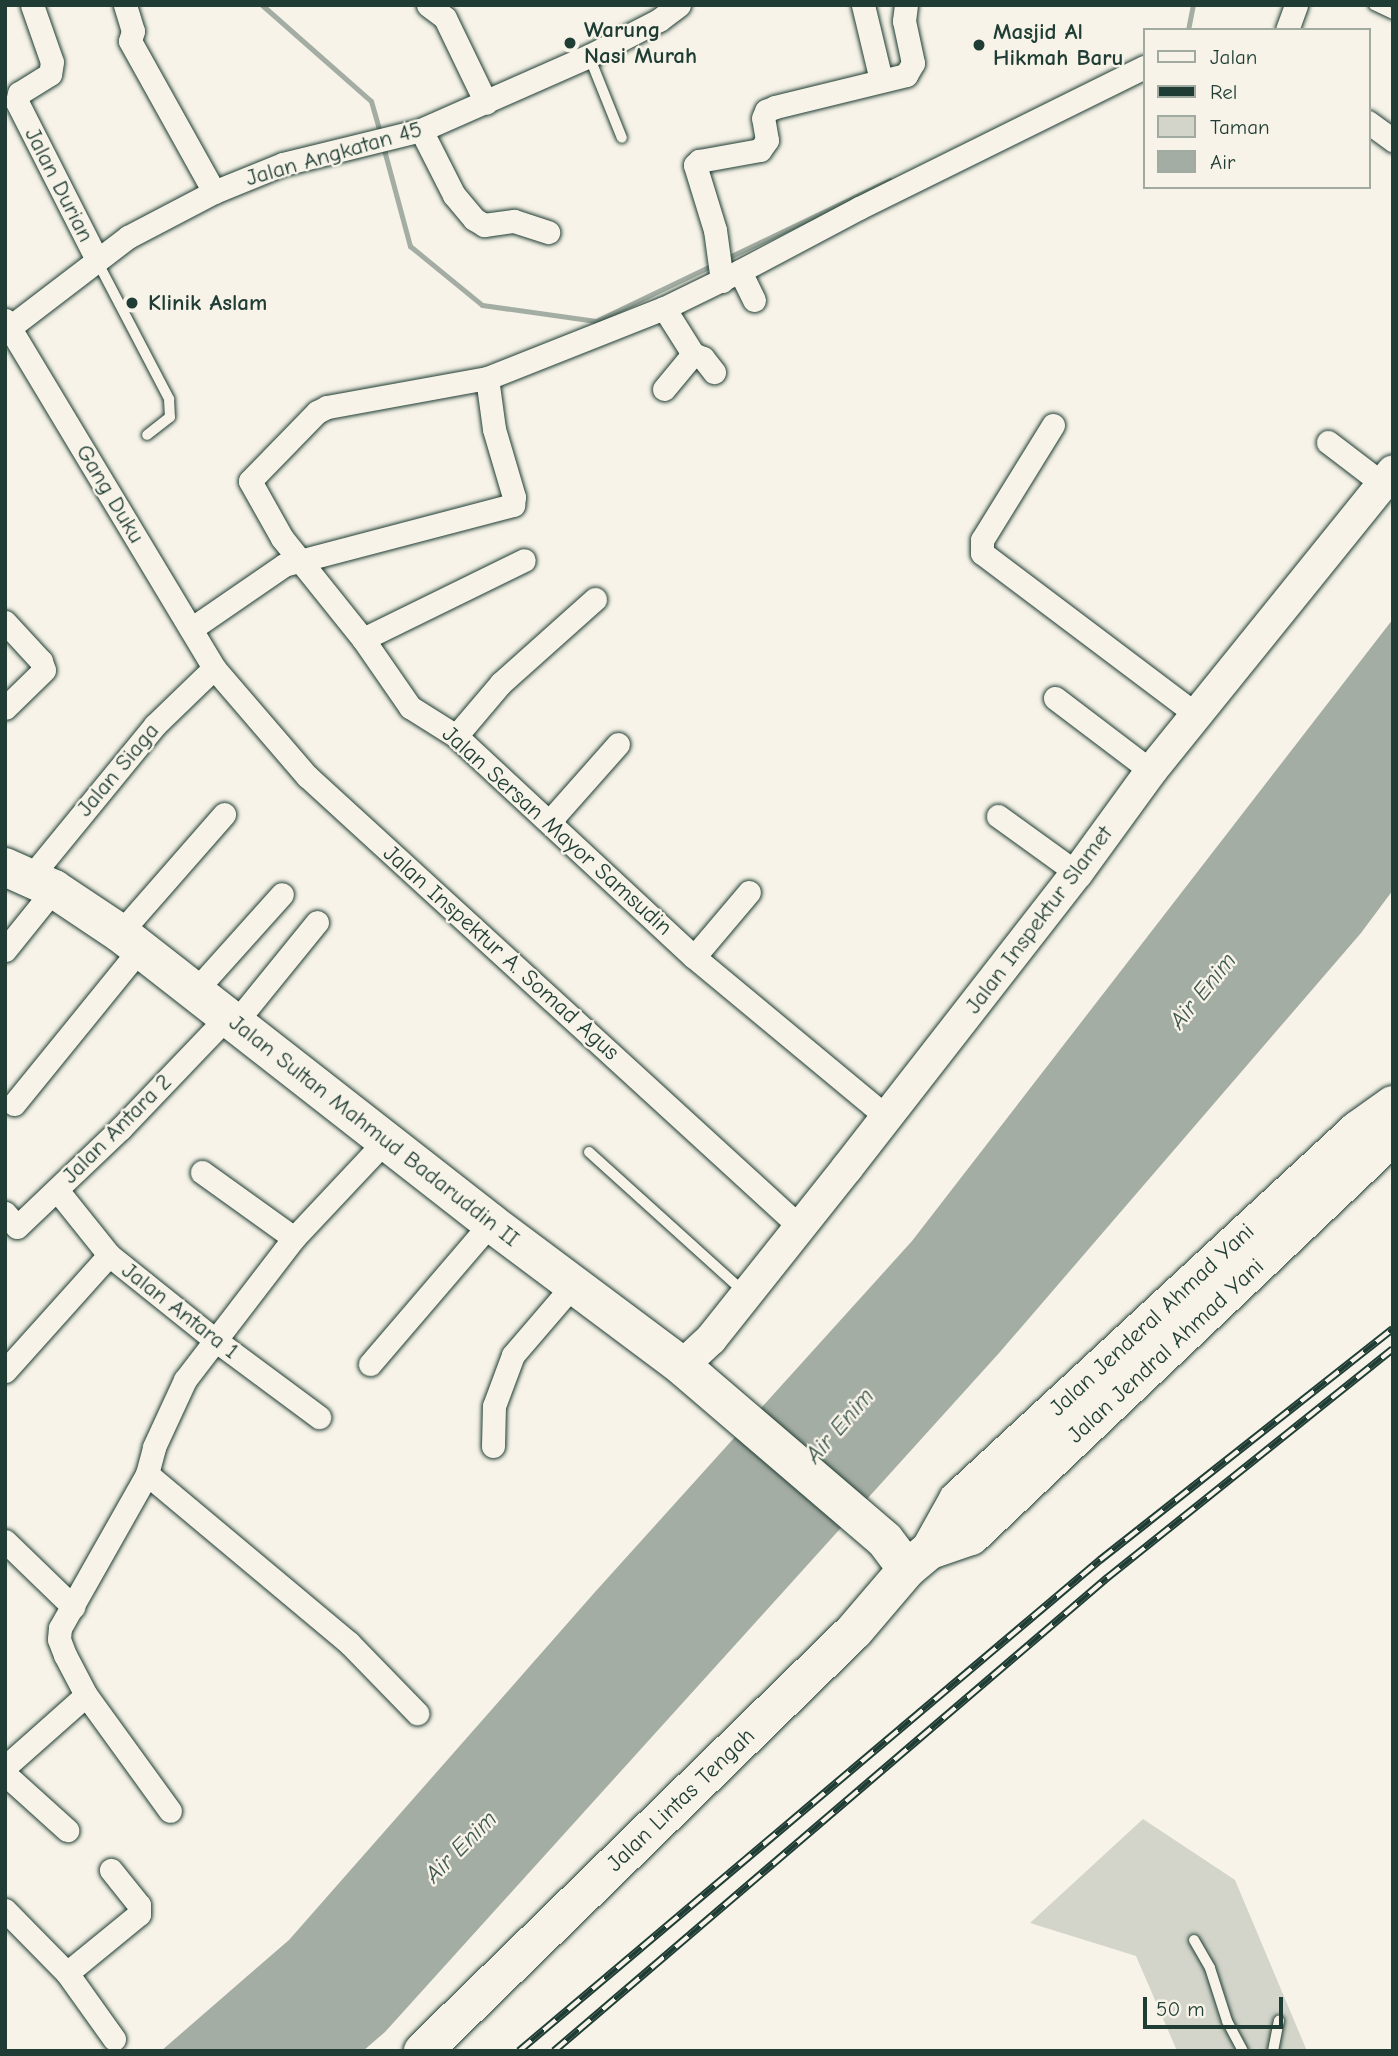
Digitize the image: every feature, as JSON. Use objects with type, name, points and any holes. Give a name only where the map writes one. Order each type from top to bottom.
[{"type":"highway","name":"Jalan Sultan Mahmud Badaruddin II","points":[[29,878],[130,941],[195,990],[491,1223],[682,1366],[733,1412],[907,1553]]},
{"type":"highway","name":"Jalan Jenderal Ahmad Yani","points":[[907,1553],[958,1500],[1358,1130],[1393,1105]]},
{"type":"highway","name":"Jalan Jendral Ahmad Yani","points":[[907,1553],[971,1536],[1393,1136]]},
{"type":"highway","name":"Jalan Lintas Tengah","points":[[423,2051],[853,1632],[907,1553]]},
{"type":"street","name":"Jalan Durian","points":[[32,5],[52,62],[50,74],[19,93],[17,102],[97,260]]},
{"type":"street","points":[[125,5],[133,31],[130,41],[214,192]]},
{"type":"street","points":[[428,5],[445,18],[486,103]]},
{"type":"street","name":"Jalan Angkatan 45","points":[[7,326],[128,237],[214,192],[283,164],[421,130],[589,56],[655,12],[679,5]]},
{"type":"street","points":[[863,5],[881,80]]},
{"type":"street","points":[[754,300],[727,276],[695,172],[699,161],[760,150],[767,140],[764,118],[766,111],[775,107],[906,75],[911,71],[913,63],[904,21],[906,5]]},
{"type":"street","points":[[1288,28],[1296,5]]},
{"type":"street","points":[[191,629],[284,565],[513,505],[514,497],[494,429],[486,378],[664,307],[1142,68]]},
{"type":"street","points":[[1370,123],[1393,140]]},
{"type":"street","points":[[421,130],[454,195],[474,219],[484,225],[514,221],[548,232]]},
{"type":"street","points":[[664,307],[694,354],[703,358],[714,372]]},
{"type":"street","name":"Gang Duku","points":[[7,326],[214,668]]},
{"type":"street","points":[[664,389],[694,354]]},
{"type":"street","name":"Jalan Sersan Mayor Samsudin","points":[[486,378],[327,407],[317,412],[253,475],[251,487],[299,561],[363,639],[411,707],[456,736],[694,957],[887,1117]]},
{"type":"street","points":[[1053,425],[982,540],[982,553],[1198,716]]},
{"type":"street","points":[[1328,442],[1388,478]]},
{"type":"street","name":"Jalan Inspektur Slamet","points":[[682,1366],[711,1339],[747,1295],[1077,873],[1151,771],[1388,478]]},
{"type":"street","points":[[363,639],[524,560]]},
{"type":"street","points":[[456,736],[500,683],[595,599]]},
{"type":"street","points":[[5,622],[41,661],[44,670],[5,708]]},
{"type":"street","name":"Jalan Siaga","points":[[5,950],[29,878],[155,725],[214,668]]},
{"type":"street","name":"Jalan Inspektur A. Somad Agus","points":[[214,668],[307,776],[799,1226]]},
{"type":"street","points":[[1055,698],[1151,771]]},
{"type":"street","points":[[549,822],[618,744]]},
{"type":"street","points":[[14,1104],[224,814]]},
{"type":"street","points":[[998,816],[1077,873]]},
{"type":"street","points":[[694,957],[749,892]]},
{"type":"street","points":[[195,990],[282,894]]},
{"type":"street","name":"Jalan Antara 2","points":[[9,1225],[57,1190],[231,1020],[317,922]]},
{"type":"street","points":[[170,1811],[86,1695],[59,1639],[60,1628],[147,1475],[154,1447],[185,1380],[294,1238],[386,1140]]},
{"type":"street","points":[[202,1172],[294,1238]]},
{"type":"street","name":"Jalan Antara 1","points":[[57,1190],[109,1255],[214,1339],[320,1417]]},
{"type":"street","points":[[370,1364],[491,1223]]},
{"type":"street","points":[[5,1371],[109,1255]]},
{"type":"street","points":[[493,1446],[494,1406],[513,1354],[573,1285]]},
{"type":"street","points":[[147,1475],[349,1643],[417,1713]]},
{"type":"street","points":[[5,1541],[73,1607]]},
{"type":"street","points":[[5,1767],[86,1695]]},
{"type":"street","points":[[5,1774],[67,1830]]},
{"type":"street","points":[[67,1973],[139,1914],[139,1905],[111,1870]]},
{"type":"street","points":[[5,1910],[67,1973],[114,2039]]},
{"type":"lane","points":[[1374,5],[1393,14]]},
{"type":"lane","points":[[589,56],[622,138]]},
{"type":"lane","points":[[97,260],[169,399],[170,417],[147,435]]},
{"type":"lane","points":[[589,1152],[747,1295]]},
{"type":"lane","points":[[1194,1940],[1210,1968],[1227,2021],[1243,2051]]},
{"type":"lane","points":[[1273,2051],[1279,2021]]},
{"type":"green space","points":[[1143,1819],[1235,1880],[1307,2051],[1177,2051],[1136,1956],[1030,1923]]},
{"type":"water","name":"Air Enim","points":[[1393,619],[1393,890],[1361,933],[1000,1352],[385,2032],[363,2051],[161,2051],[289,1940],[595,1592],[912,1241]]},
{"type":"waterway","points":[[262,5],[371,101],[380,133]]},
{"type":"waterway","points":[[1188,28],[1193,5]]},
{"type":"waterway","points":[[383,146],[410,246],[482,305],[596,321],[713,265]]},
{"type":"waterway","points":[[725,259],[890,180]]},
{"type":"railway","points":[[519,2051],[1100,1560],[1393,1329]]},
{"type":"railway","points":[[554,2051],[1107,1578],[1393,1349]]},
{"type":"place","name":"Warung Nasi Murah","points":[[570,43]]},
{"type":"place","name":"Masjid Al Hikmah Baru","points":[[979,45]]},
{"type":"place","name":"Klinik Aslam","points":[[132,303]]}]
